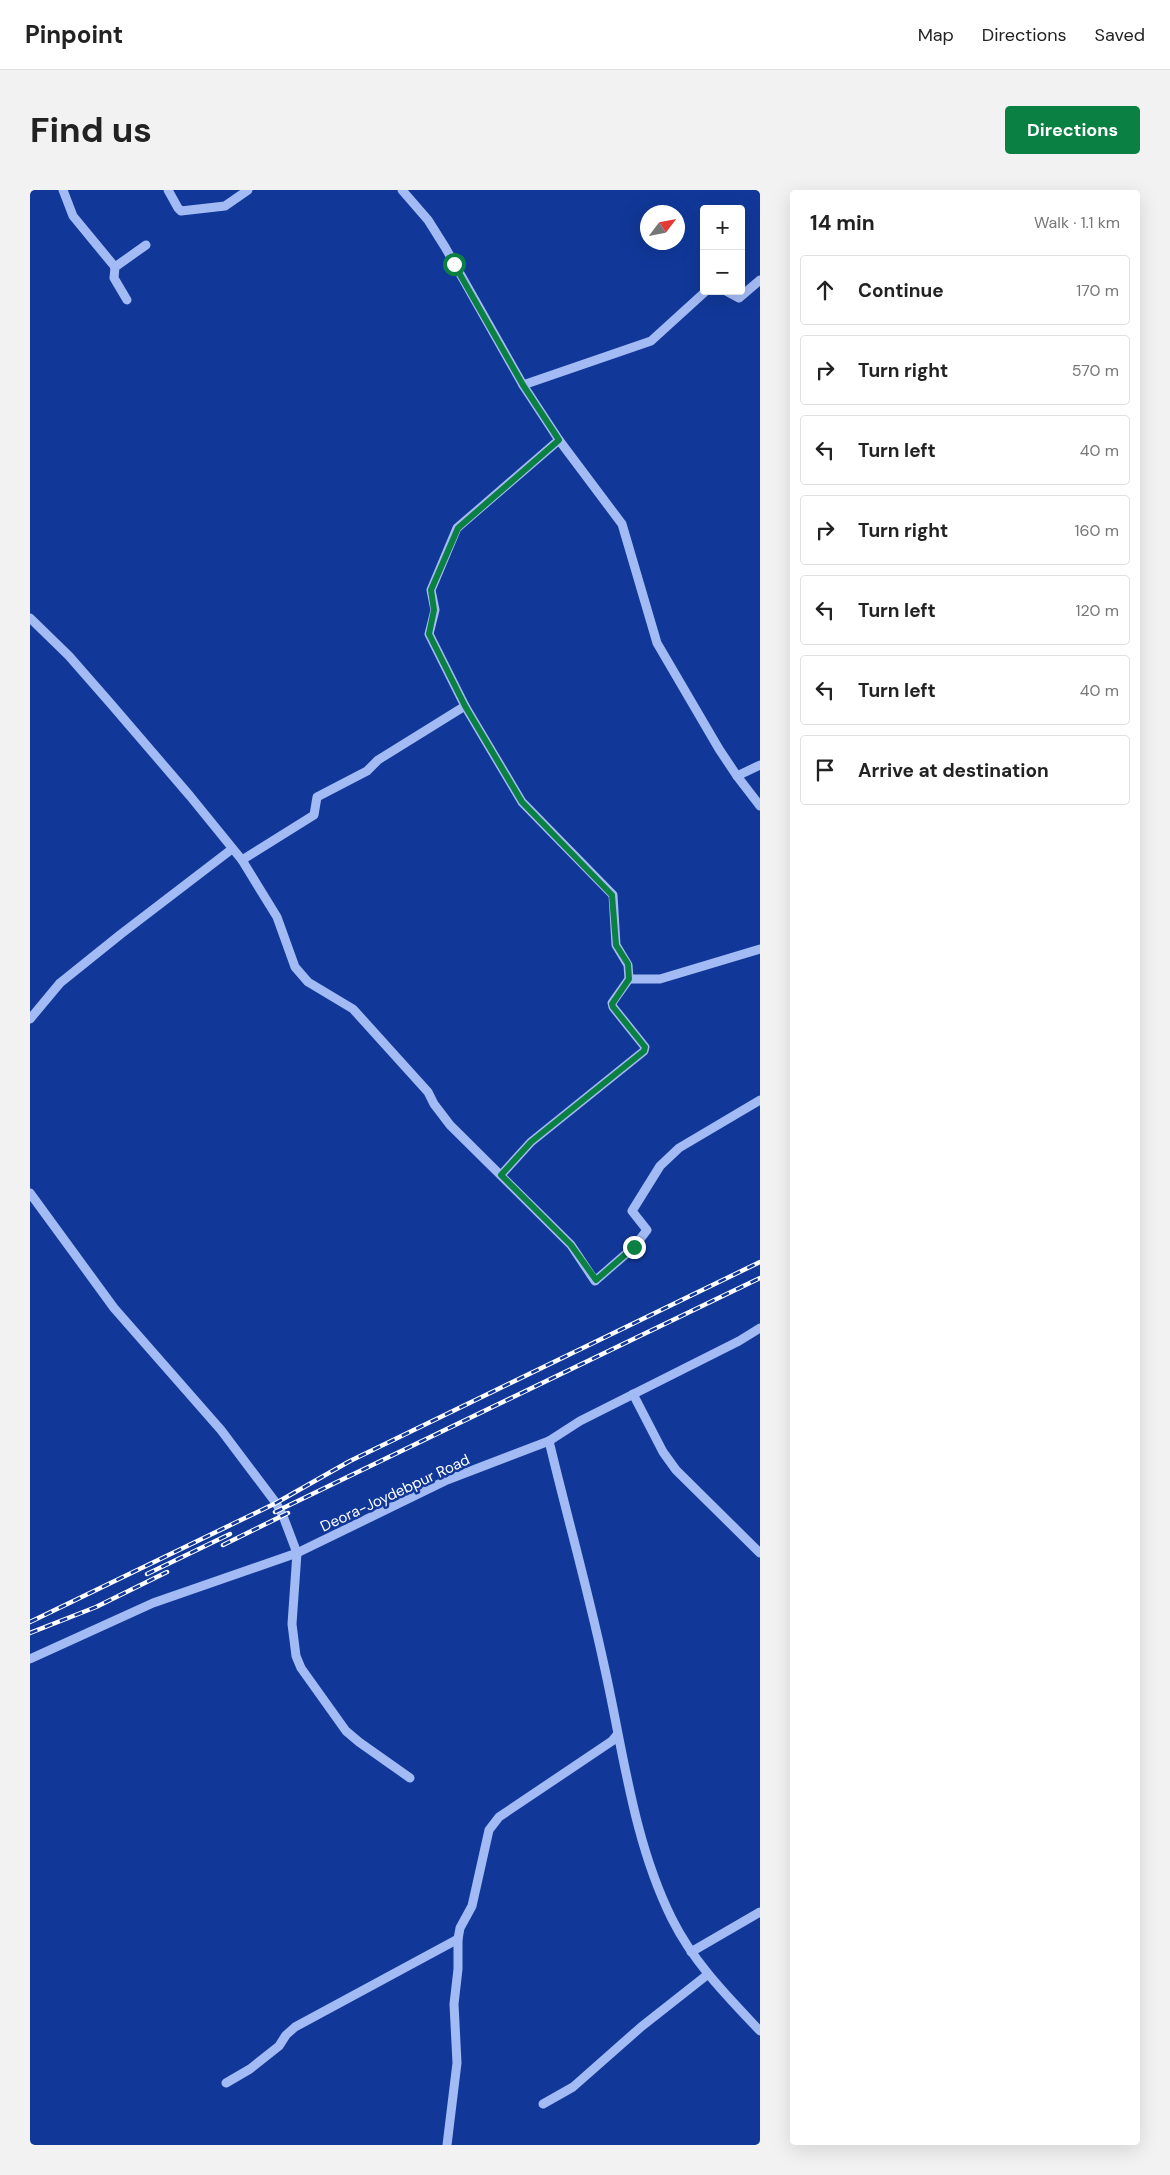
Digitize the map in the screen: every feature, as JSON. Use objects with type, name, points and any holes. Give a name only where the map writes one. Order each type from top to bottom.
[{"type":"street","points":[[63,190],[73,216],[115,267],[114,278],[127,300]]},
{"type":"street","points":[[168,190],[181,211],[225,206],[248,190]]},
{"type":"street","points":[[402,190],[428,220],[445,246],[523,385],[559,440],[622,524],[657,642],[737,776],[760,806]]},
{"type":"street","points":[[115,267],[146,246]]},
{"type":"street","points":[[745,294],[760,280]]},
{"type":"street","points":[[523,385],[651,342],[702,295]]},
{"type":"street","points":[[501,1175],[531,1142],[644,1051],[645,1044],[612,1004],[629,979],[628,964],[616,945],[612,895],[522,802],[465,706],[429,634],[434,610],[431,590],[459,526],[559,440]]},
{"type":"street","points":[[30,618],[70,656],[242,860],[277,917],[295,967],[301,975],[308,982],[353,1009],[428,1092],[434,1104],[450,1125],[571,1245],[595,1281],[634,1247],[647,1230],[632,1211],[660,1166],[679,1148],[760,1100]]},
{"type":"street","points":[[242,860],[314,816],[317,796],[367,771],[378,760],[465,706]]},
{"type":"street","points":[[737,776],[760,765]]},
{"type":"street","points":[[30,1018],[60,983],[232,849]]},
{"type":"street","points":[[629,979],[660,979],[760,949]]},
{"type":"street","points":[[30,1193],[114,1308],[221,1430],[276,1504],[283,1516],[297,1553],[292,1624],[296,1656],[301,1668],[346,1731],[410,1778]]},
{"type":"street","name":"Deora-Joydebpur Road","points":[[30,1659],[152,1603],[297,1553],[448,1480],[549,1441],[580,1421],[760,1328]]},
{"type":"street","points":[[633,1394],[662,1452],[676,1470],[760,1553]]},
{"type":"street","points":[[549,1441],[604,1664],[617,1735],[633,1802],[658,1889],[672,1920],[707,1975],[760,2031]]},
{"type":"street","points":[[447,2145],[457,2063],[454,2004],[458,1968],[458,1939],[460,1928],[472,1906],[485,1844],[494,1821],[612,1741],[617,1735]]},
{"type":"street","points":[[692,1952],[760,1912]]},
{"type":"street","points":[[226,2083],[250,2069],[279,2046],[286,2035],[296,2027],[458,1939]]},
{"type":"street","points":[[542,2104],[573,2087],[641,2027],[707,1975]]},
{"type":"railway","points":[[30,1622],[276,1503],[350,1461],[760,1262]]},
{"type":"railway","points":[[275,1512],[760,1278]]},
{"type":"railway","points":[[223,1545],[288,1513]]},
{"type":"railway","points":[[147,1574],[230,1534]]},
{"type":"railway","points":[[30,1633],[96,1607],[167,1572]]},
{"type":"route","points":[[454,264],[523,385],[559,440],[459,526],[431,590],[434,610],[429,634],[465,706],[522,802],[612,895],[614,899],[616,948],[628,964],[629,979],[612,1004],[645,1044],[644,1051],[531,1142],[501,1175],[571,1245],[596,1280],[634,1247]]}]
